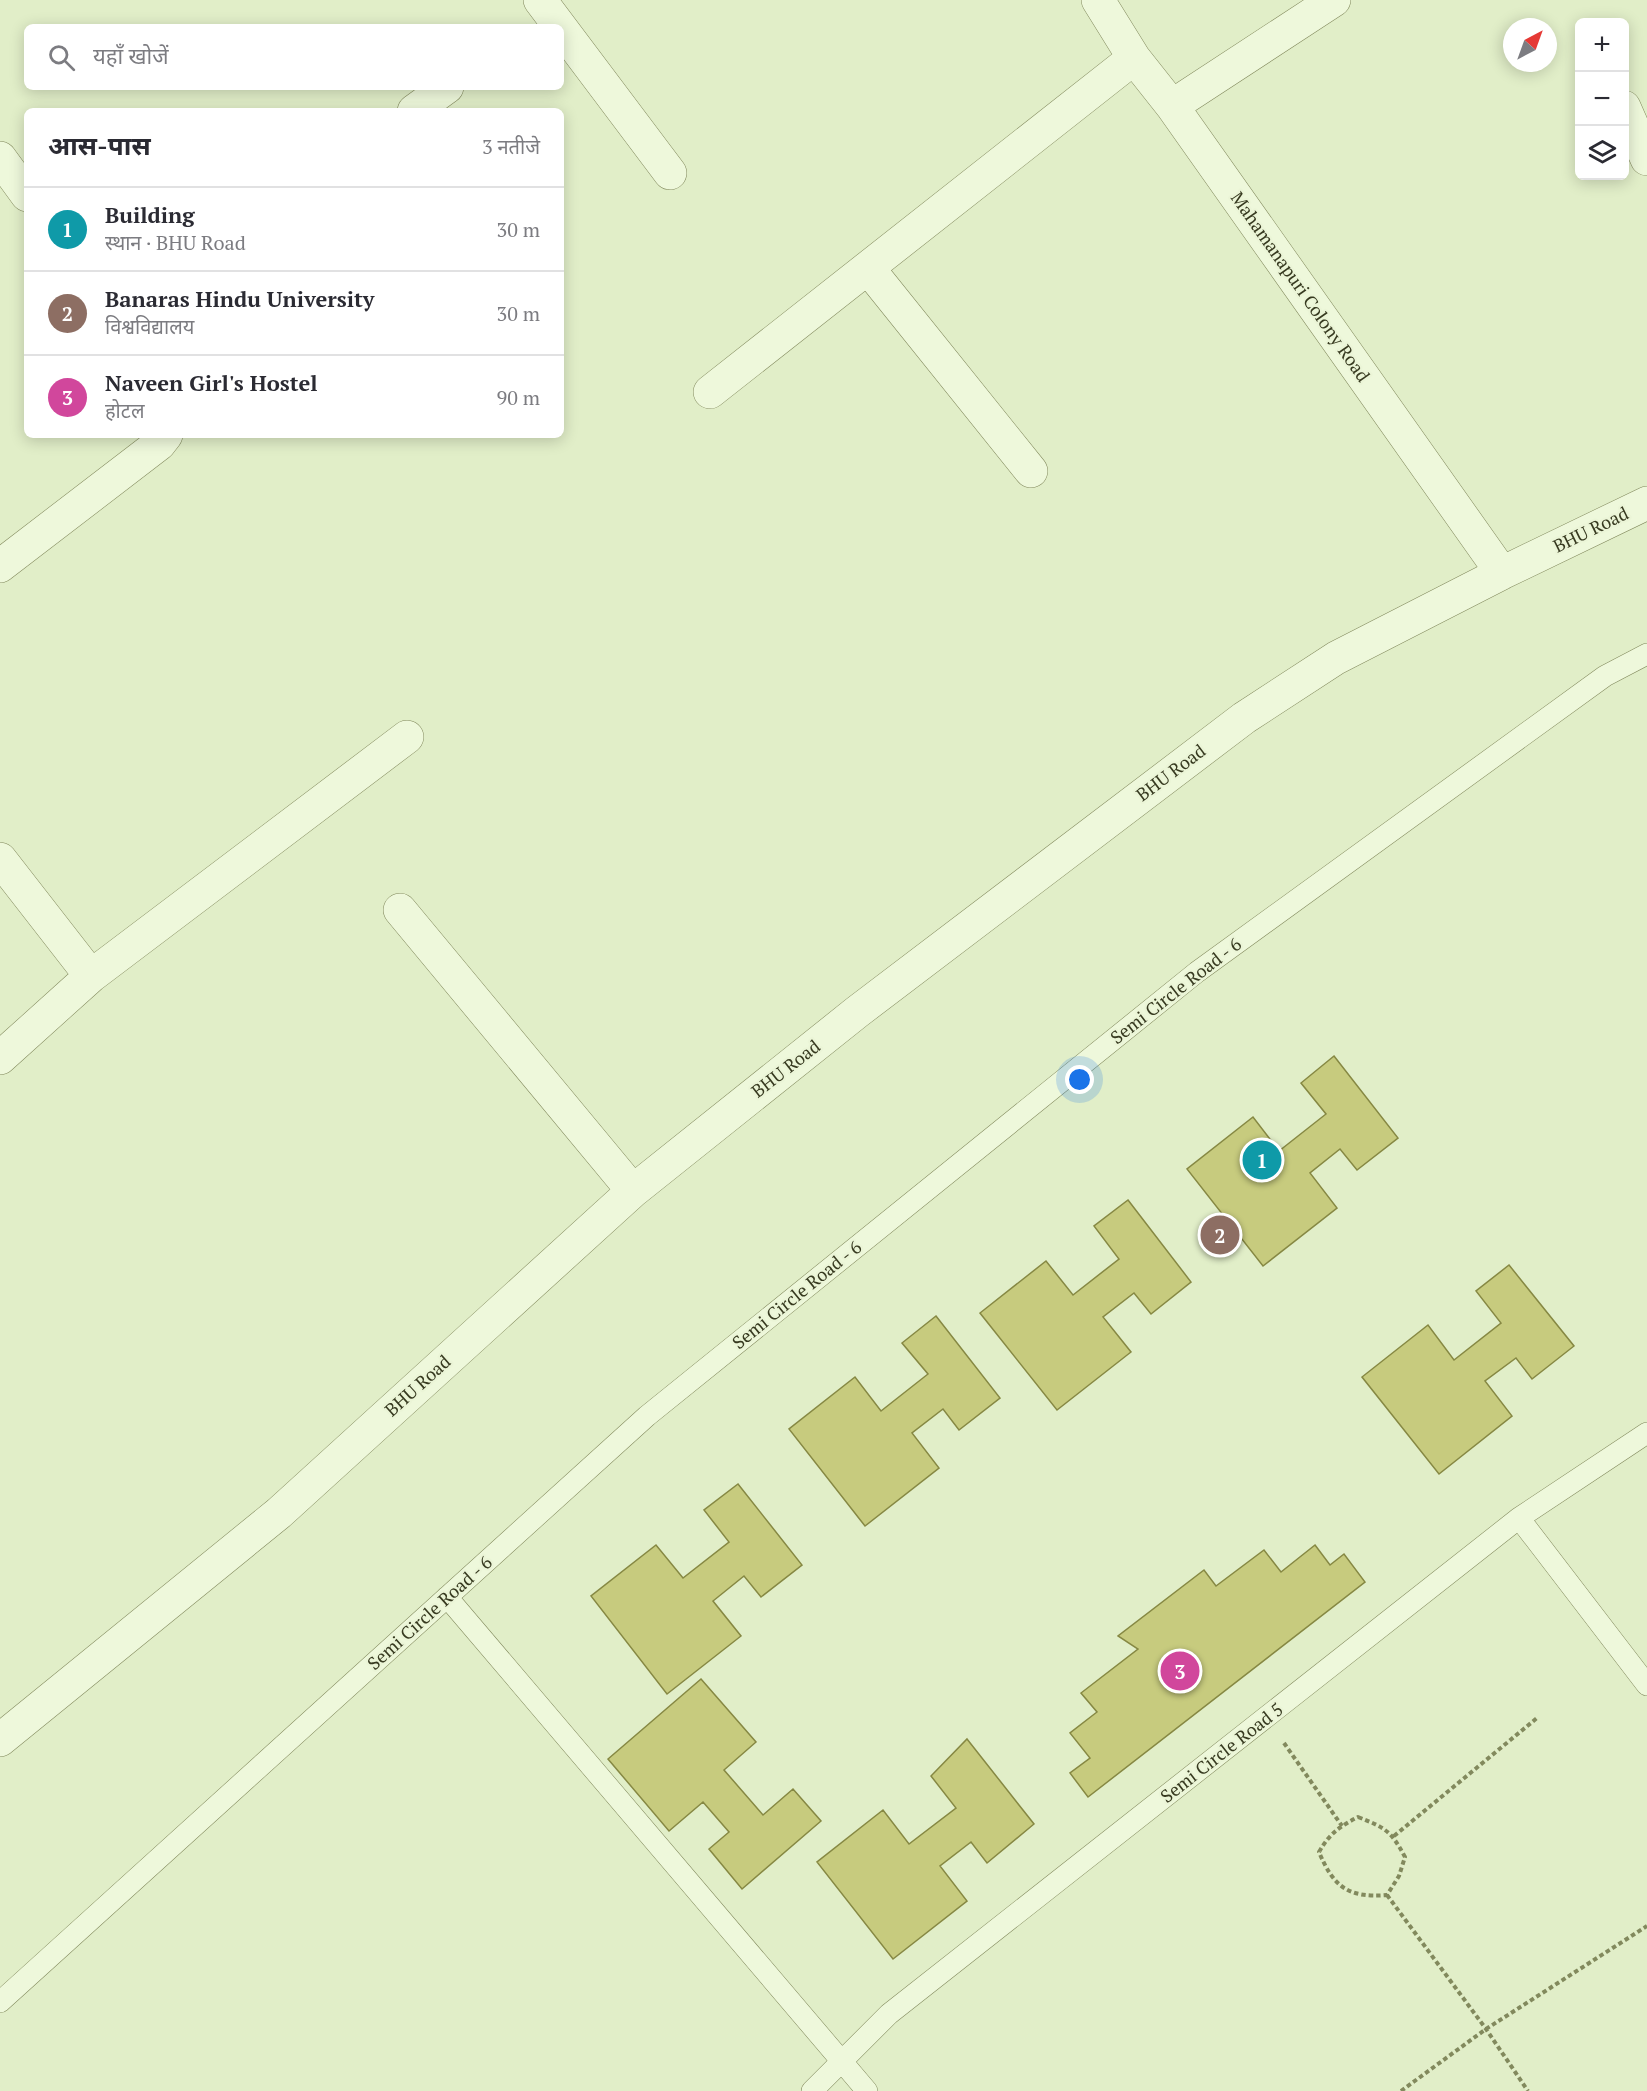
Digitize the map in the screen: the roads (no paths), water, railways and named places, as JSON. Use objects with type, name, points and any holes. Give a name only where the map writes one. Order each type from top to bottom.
[{"type":"street","name":"Mahamanapuri Colony Road","points":[[1098,0],[1134,58],[1172,106],[1502,573]]},
{"type":"street","points":[[1172,106],[1334,0]]},
{"type":"street","points":[[546,10],[557,24]]},
{"type":"street","points":[[564,34],[670,173]]},
{"type":"street","points":[[710,392],[1134,58]]},
{"type":"street","points":[[418,108],[443,90]]},
{"type":"street","points":[[1629,118],[1647,159]]},
{"type":"street","points":[[0,158],[24,191]]},
{"type":"street","points":[[868,268],[1031,471]]},
{"type":"street","points":[[0,566],[159,444],[164,438]]},
{"type":"street","name":"BHU Road","points":[[0,1740],[279,1513],[633,1191],[857,1012],[1244,717],[1336,658],[1502,573],[1647,503]]},
{"type":"street","points":[[0,1058],[91,976],[407,737]]},
{"type":"street","points":[[0,859],[91,976]]},
{"type":"street","points":[[400,910],[633,1191]]},
{"type":"lane","name":"Semi Circle Road - 6","points":[[0,2002],[647,1416],[1197,972],[1605,676],[1647,654]]},
{"type":"lane","name":"Semi Circle Road 5","points":[[812,2091],[889,2014],[1519,1518],[1647,1433]]},
{"type":"lane","points":[[1519,1518],[1647,1686]]},
{"type":"lane","points":[[447,1597],[867,2091]]},
{"type":"place","name":"Building","points":[[1262,1160]]},
{"type":"place","name":"Banaras Hindu University","points":[[1220,1235]]},
{"type":"place","name":"Naveen Girl's Hostel","points":[[1180,1671]]}]
